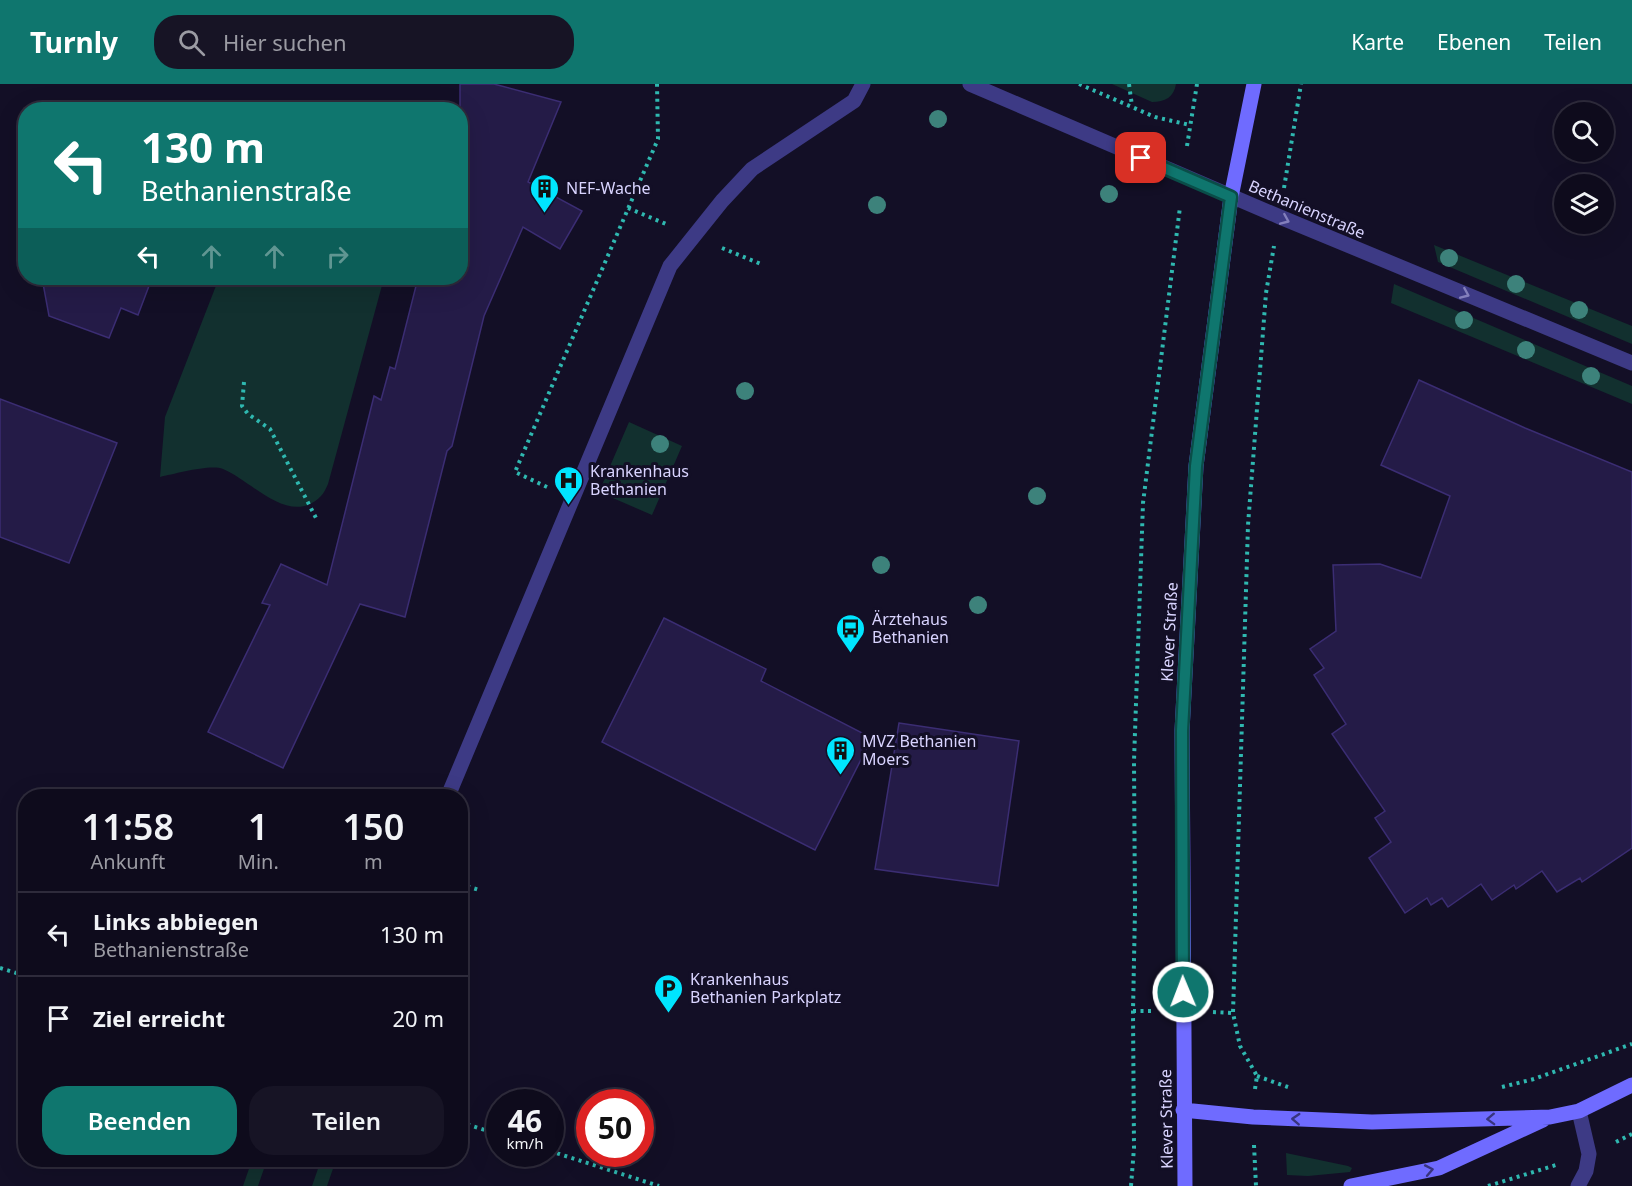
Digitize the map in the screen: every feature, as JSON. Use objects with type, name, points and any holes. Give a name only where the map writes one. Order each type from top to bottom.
[{"type":"main road","name":"Klever Straße","points":[[1185,1186],[1182,731],[1196,466],[1231,197],[1254,84]]},
{"type":"main road","points":[[1184,1110],[1253,1117],[1372,1122],[1550,1117],[1579,1111],[1632,1085]]},
{"type":"main road","points":[[1351,1186],[1439,1168],[1550,1117]]},
{"type":"street","points":[[451,789],[670,266],[722,201],[752,169],[854,101],[863,84]]},
{"type":"street","name":"Bethanienstraße","points":[[970,84],[1231,197],[1632,363]]},
{"type":"street","points":[[1578,1186],[1586,1171],[1589,1154],[1579,1111]]},
{"type":"path","points":[[573,499],[515,472],[658,139],[657,84]]},
{"type":"path","points":[[1079,84],[1155,117],[1190,125]]},
{"type":"path","points":[[1130,84],[1132,107]]},
{"type":"path","points":[[1131,1186],[1134,1148],[1134,761],[1143,503],[1183,176],[1197,84]]},
{"type":"path","points":[[1297,1091],[1257,1076],[1240,1046],[1233,1013],[1248,525],[1266,293],[1301,84]]},
{"type":"path","points":[[244,382],[242,406],[248,414],[270,429],[316,518]]},
{"type":"path","points":[[468,887],[479,890]]},
{"type":"path","points":[[0,968],[18,974]]},
{"type":"path","points":[[1494,1089],[1534,1079],[1632,1044]]},
{"type":"path","points":[[468,1124],[486,1130]]},
{"type":"path","points":[[1255,1150],[1256,1186]]},
{"type":"path","points":[[564,1155],[660,1186]]},
{"type":"green space","points":[[1112,84],[1176,84],[1168,98],[1152,102]]},
{"type":"green space","points":[[1434,245],[1632,326],[1632,344],[1438,262]]},
{"type":"green space","points":[[1394,284],[1632,386],[1632,404],[1391,303]]},
{"type":"green space","points":[[216,285],[382,285],[328,484],[321,496],[309,504],[297,507],[271,499],[223,469],[192,470],[160,477],[165,417]]},
{"type":"green space","points":[[629,422],[682,446],[652,515],[599,492]]},
{"type":"green space","points":[[1286,1153],[1352,1168],[1350,1172],[1308,1176],[1287,1175]]},
{"type":"green space","points":[[250,1167],[265,1167],[258,1186],[243,1186]]},
{"type":"green space","points":[[319,1167],[334,1167],[327,1186],[312,1186]]},
{"type":"building","points":[[460,84],[494,84],[561,102],[528,182],[582,211],[560,249],[523,227],[484,316],[452,446],[447,451],[405,617],[360,604],[283,768],[208,732],[270,605],[262,603],[281,564],[327,585],[374,396],[381,400],[390,367],[395,369],[416,285],[468,285],[468,102],[460,102]]},
{"type":"building","points":[[43,285],[149,285],[138,315],[121,308],[109,338],[49,316]]},
{"type":"building","points":[[1419,380],[1525,428],[1632,472],[1632,848],[1582,882],[1580,878],[1557,892],[1542,871],[1516,889],[1514,885],[1492,900],[1481,884],[1448,907],[1442,898],[1431,905],[1427,898],[1405,913],[1369,858],[1391,842],[1375,818],[1385,811],[1332,734],[1346,724],[1314,675],[1324,668],[1310,649],[1336,631],[1333,565],[1380,564],[1421,578],[1450,496],[1381,465]]},
{"type":"building","points":[[0,399],[117,443],[69,563],[0,537]]},
{"type":"building","name":"MVZ Bethanien Moers","points":[[664,618],[766,669],[761,681],[872,738],[815,850],[602,742]]},
{"type":"building","points":[[899,723],[1019,741],[998,886],[875,869]]},
{"type":"place","name":"NEF-Wache","points":[[545,214]]},
{"type":"place","name":"Krankenhaus Bethanien","points":[[569,506]]},
{"type":"place","name":"Ärztehaus Bethanien","points":[[851,654]]},
{"type":"place","name":"MVZ Bethanien Moers","points":[[841,776]]},
{"type":"place","name":"Krankenhaus Bethanien Parkplatz","points":[[669,1014]]},
{"type":"route","points":[[1141,158],[1231,197],[1196,466],[1182,731],[1183,992]]}]
